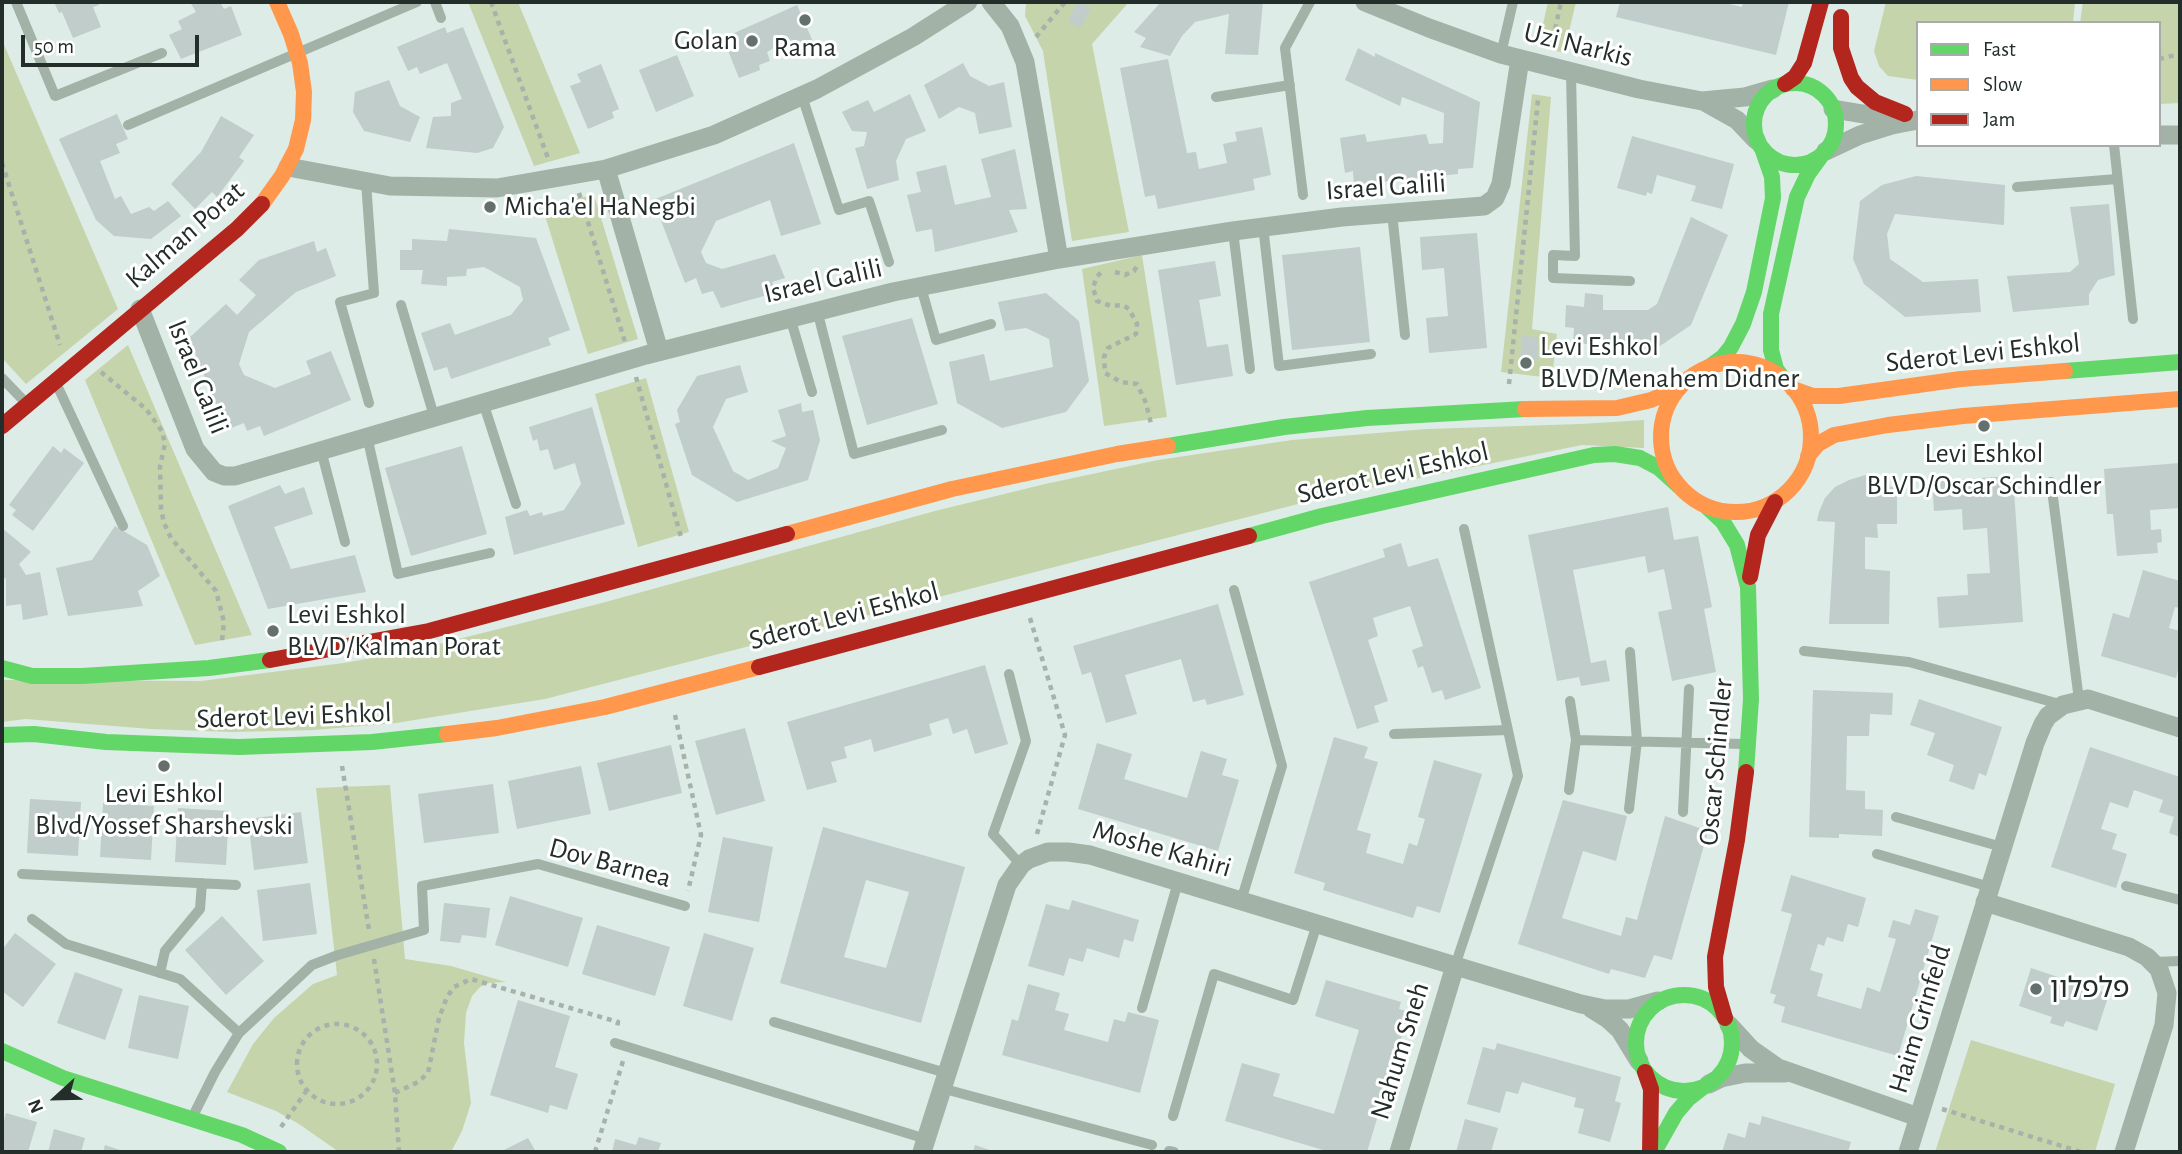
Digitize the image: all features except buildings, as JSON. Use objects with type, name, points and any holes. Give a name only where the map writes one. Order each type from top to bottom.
[{"type":"street","name":"Kalman Porat","points":[[4,424],[237,229],[263,203],[288,167],[303,120],[304,92],[292,34],[277,2]]},
{"type":"street","points":[[288,167],[390,186],[496,188],[606,169],[714,135],[803,96],[913,37],[968,2]]},
{"type":"street","points":[[991,2],[1010,26],[1023,55],[1059,259]]},
{"type":"street","name":"Uzi Narkis","points":[[1365,2],[1510,56],[1702,101],[1737,120],[1760,145]]},
{"type":"street","points":[[1821,2],[1804,63],[1795,77],[1763,97],[1754,120],[1773,183],[1773,203],[1746,317],[1723,358],[1687,380],[1667,408],[1661,442],[1666,465],[1679,486],[1696,501],[1717,510],[1741,513],[1775,502],[1800,477],[1808,456],[1811,444],[1809,421],[1805,409],[1776,369],[1771,350],[1770,314],[1797,197],[1808,174],[1835,135],[1829,70],[1843,9]]},
{"type":"street","points":[[1843,9],[1840,48],[1850,78],[1875,102],[1914,117]]},
{"type":"street","name":"Israel Galili","points":[[140,309],[195,449],[214,472],[224,476],[240,475],[659,351],[817,310],[921,287],[1059,259],[1233,230],[1484,206],[1495,198],[1503,178],[1510,56]]},
{"type":"street","points":[[1779,86],[1799,83],[1811,86],[1821,93],[1831,106],[1863,114],[1914,117]]},
{"type":"street","name":"Uzi Narkis","points":[[1702,101],[1745,97],[1779,86]]},
{"type":"street","points":[[1760,145],[1779,162],[1791,166],[1810,163],[1860,135],[1914,117]]},
{"type":"street","points":[[2161,135],[2180,135]]},
{"type":"street","points":[[606,169],[659,351]]},
{"type":"street","points":[[1708,368],[1731,362],[1743,363],[1765,368],[1789,385]]},
{"type":"street","name":"Sderot Levi Eshkol","points":[[1789,385],[1813,396],[1839,396],[1961,379],[2180,362]]},
{"type":"street","name":"Sderot Levi Eshkol","points":[[2,668],[21,674],[56,677],[123,675],[220,667],[321,652],[429,631],[952,489],[1046,468],[1157,447],[1339,421],[1506,409],[1616,408],[1651,400],[1679,388]]},
{"type":"street","points":[[1808,456],[1818,444],[1834,435],[1888,425],[1963,416],[2180,399]]},
{"type":"street","name":"Sderot Levi Eshkol","points":[[2,736],[34,734],[106,742],[225,747],[372,742],[497,727],[554,718],[670,690],[1322,516],[1594,455],[1615,454],[1640,458],[1659,468],[1679,486]]},
{"type":"street","name":"Oscar Schindler","points":[[1748,587],[1758,535],[1775,502]]},
{"type":"street","name":"Oscar Schindler","points":[[1707,507],[1734,537],[1743,562],[1748,587],[1751,662],[1748,744],[1737,839],[1717,941],[1715,980],[1720,1007],[1727,1021]]},
{"type":"street","points":[[2071,702],[2106,703],[2180,728]]},
{"type":"street","name":"Haim Grinfeld","points":[[1908,1152],[2038,733],[2048,716],[2071,702]]},
{"type":"street","name":"Moshe Kahiri","points":[[1025,862],[1048,852],[1079,853],[1581,1004],[1602,1014],[1614,1024],[1630,1044],[1642,1067]]},
{"type":"street","points":[[924,1146],[1001,899],[1007,885],[1025,862]]},
{"type":"street","points":[[1988,895],[2129,947],[2154,962],[2166,984],[2166,1014],[2124,1152]]},
{"type":"street","name":"Oscar Schindler","points":[[1662,999],[1696,974],[1717,941]]},
{"type":"street","name":"Nahum Sneh","points":[[1399,1152],[1455,966]]},
{"type":"street","points":[[1652,1152],[1651,1089],[1635,1038],[1647,1011],[1662,999],[1680,994],[1695,995],[1715,1006],[1745,1044],[1764,1059],[1793,1074],[1921,1110]]},
{"type":"street","name":"Moshe Kahiri","points":[[1581,1004],[1622,1009],[1645,1006],[1662,999]]},
{"type":"street","points":[[1652,1152],[1688,1098],[1720,1074],[1728,1062],[1732,1040],[1727,1021]]},
{"type":"street","points":[[2,1051],[63,1078],[242,1135],[273,1149]]},
{"type":"street","points":[[1642,1067],[1658,1084],[1672,1090],[1687,1091],[1745,1073],[1793,1074]]},
{"type":"lane","points":[[16,2],[55,96],[162,53]]},
{"type":"lane","points":[[128,125],[417,2]]},
{"type":"lane","points":[[435,2],[441,18]]},
{"type":"lane","points":[[1303,195],[1285,48],[1310,2]]},
{"type":"lane","points":[[1510,56],[1513,2]]},
{"type":"lane","points":[[1557,69],[1575,256],[1553,255],[1553,278],[1630,281]]},
{"type":"lane","points":[[1216,97],[1290,85]]},
{"type":"lane","points":[[803,96],[839,210],[869,201],[889,262]]},
{"type":"lane","points":[[2114,147],[2133,319]]},
{"type":"lane","points":[[2017,187],[2117,179]]},
{"type":"lane","points":[[366,182],[374,293],[340,302],[369,403]]},
{"type":"lane","points":[[1392,213],[1405,335]]},
{"type":"lane","points":[[1263,226],[1279,366],[1371,354]]},
{"type":"lane","points":[[1233,230],[1250,369]]},
{"type":"lane","points":[[921,287],[936,340],[991,324]]},
{"type":"lane","points":[[401,305],[434,416]]},
{"type":"lane","points":[[817,310],[854,454],[942,430]]},
{"type":"lane","points":[[790,317],[812,391]]},
{"type":"lane","points":[[2,378],[26,404]]},
{"type":"lane","points":[[55,380],[123,526]]},
{"type":"lane","points":[[483,401],[516,505]]},
{"type":"lane","points":[[367,436],[398,574],[490,553]]},
{"type":"lane","points":[[321,450],[345,542]]},
{"type":"lane","points":[[1804,651],[1909,662],[2071,702],[2051,482]]},
{"type":"lane","points":[[1455,966],[1518,776],[1464,528]]},
{"type":"lane","points":[[1234,590],[1282,766],[1241,901]]},
{"type":"lane","points":[[1629,809],[1637,741],[1630,652]]},
{"type":"lane","points":[[1009,674],[1026,741],[993,834],[1025,862]]},
{"type":"lane","points":[[1683,812],[1689,689]]},
{"type":"lane","points":[[1569,790],[1576,740],[1570,701]]},
{"type":"lane","points":[[1394,734],[1508,730]]},
{"type":"lane","points":[[1576,740],[1748,744]]},
{"type":"lane","points":[[1896,817],[2002,847]]},
{"type":"lane","points":[[1877,854],[1988,895]]},
{"type":"lane","name":"Dov Barnea","points":[[192,1119],[215,1072],[239,1033],[312,965],[424,930],[422,886],[538,864],[685,906]]},
{"type":"lane","points":[[22,874],[236,885]]},
{"type":"lane","points":[[1142,1008],[1178,882]]},
{"type":"lane","points":[[160,973],[165,951],[200,909],[202,883]]},
{"type":"lane","points":[[2126,886],[2180,900]]},
{"type":"lane","points":[[32,919],[66,944],[180,979],[239,1033]]},
{"type":"lane","points":[[1173,1116],[1213,974],[1293,1000],[1317,924]]},
{"type":"lane","points":[[2154,962],[2180,961]]},
{"type":"lane","points":[[774,1023],[1152,1145]]},
{"type":"lane","points":[[615,1043],[924,1146]]},
{"type":"path","points":[[491,2],[556,178]]},
{"type":"path","points":[[1023,55],[1065,2]]},
{"type":"path","points":[[1506,409],[1557,69],[1555,30],[1561,2]]},
{"type":"path","points":[[2161,59],[2180,54]]},
{"type":"path","points":[[2,163],[68,369]]},
{"type":"path","points":[[1137,245],[1140,262],[1134,271],[1125,275],[1107,270],[1097,276],[1093,288],[1097,301],[1111,306],[1123,305],[1129,309],[1137,324],[1136,334],[1108,348],[1104,357],[1105,373],[1121,382],[1137,384],[1146,403],[1157,447]]},
{"type":"path","points":[[85,356],[107,379],[146,409],[162,431],[165,444],[160,466],[161,509],[171,538],[216,591],[224,622],[220,667]]},
{"type":"path","points":[[1023,595],[1065,735],[1025,862]]},
{"type":"path","points":[[670,690],[701,835],[685,906]]},
{"type":"path","points":[[395,1093],[418,1082],[428,1073],[439,1018],[447,997],[454,987],[471,979],[618,1022],[615,1043]]},
{"type":"path","points":[[341,1024],[359,1030],[372,1043],[377,1062],[376,1074],[372,1085],[363,1095],[340,1104],[328,1103],[307,1090],[299,1073],[299,1054],[307,1038],[322,1027],[341,1024]]},
{"type":"path","points":[[595,1152],[628,1046]]},
{"type":"path","points":[[377,1062],[390,1061]]},
{"type":"path","points":[[273,1149],[307,1090]]},
{"type":"path","points":[[1921,1110],[2081,1152]]},
{"type":"green space","points":[[468,2],[518,2],[580,153],[534,166]]},
{"type":"green space","points":[[1026,2],[1129,2],[1092,44],[1129,232],[1072,241],[1043,51],[1025,16]]},
{"type":"green space","points":[[1548,2],[1576,2],[1564,53],[1538,46]]},
{"type":"green space","points":[[1886,2],[2075,2],[2073,21],[1916,21],[1916,80],[1888,76],[1879,66],[1874,51]]},
{"type":"green space","points":[[2083,2],[2180,2],[2180,103],[2161,104],[2161,21],[2080,21]]},
{"type":"green space","points":[[2,40],[118,309],[26,384],[2,358]]},
{"type":"green space","points":[[1532,94],[1551,97],[1532,329],[1557,334],[1552,378],[1501,372]]},
{"type":"green space","points":[[594,195],[638,339],[588,354],[542,206]]},
{"type":"green space","points":[[1142,255],[1167,417],[1104,426],[1082,269]]},
{"type":"green space","points":[[128,345],[252,635],[195,645],[85,380]]},
{"type":"green space","points":[[646,378],[689,532],[638,547],[595,394]]},
{"type":"green space","points":[[1644,420],[1644,448],[1582,445],[1321,498],[545,699],[396,723],[314,730],[232,732],[151,729],[26,719],[2,722],[2,680],[201,681],[344,663],[411,651],[602,603],[935,511],[1158,460],[1292,440],[1426,429]]},
{"type":"green space","points":[[390,785],[405,959],[451,966],[506,982],[489,983],[480,987],[472,996],[466,1013],[464,1043],[471,1103],[462,1131],[451,1152],[339,1152],[276,1111],[227,1092],[253,1044],[274,1018],[313,984],[337,975],[316,788]]},
{"type":"green space","points":[[1971,1040],[2115,1084],[2095,1152],[1935,1152]]},
{"type":"traffic: fast","points":[[1795,83],[1811,86],[1824,95],[1833,108],[1836,124],[1833,140],[1824,153],[1811,162],[1795,165],[1779,162],[1766,153],[1757,140],[1754,124],[1757,108],[1766,95],[1779,86],[1795,83]]},
{"type":"traffic: fast","points":[[1708,368],[1731,347],[1743,324],[1754,292],[1773,198],[1772,177],[1763,151]]},
{"type":"traffic: fast","points":[[1785,381],[1776,369],[1771,350],[1771,314],[1797,197],[1808,174],[1821,156]]},
{"type":"traffic: fast","points":[[2065,371],[2180,362]]},
{"type":"traffic: fast","points":[[1168,446],[1284,427],[1367,418],[1525,409]]},
{"type":"traffic: fast","points":[[1249,536],[1322,516],[1594,455],[1615,454],[1640,458],[1659,468],[1679,486]]},
{"type":"traffic: fast","points":[[1707,507],[1723,522],[1737,545],[1748,587],[1751,699],[1746,772]]},
{"type":"traffic: fast","points":[[2,668],[32,676],[82,676],[209,668],[270,660]]},
{"type":"traffic: fast","points":[[2,735],[34,734],[106,742],[239,747],[372,742],[447,734]]},
{"type":"traffic: fast","points":[[1675,995],[1693,995],[1711,1003],[1724,1016],[1732,1034],[1732,1043],[1729,1062],[1711,1083],[1693,1091],[1675,1091],[1657,1083],[1644,1070],[1636,1052],[1636,1034],[1644,1016],[1657,1003],[1675,995]]},
{"type":"traffic: fast","points":[[2,1051],[63,1078],[242,1135],[279,1152]]},
{"type":"traffic: fast","points":[[1654,1152],[1676,1113],[1702,1088]]},
{"type":"traffic: slow","points":[[262,204],[282,176],[296,149],[303,120],[304,92],[300,63],[277,2]]},
{"type":"traffic: slow","points":[[1736,362],[1765,368],[1789,384],[1805,408],[1811,437],[1805,466],[1789,490],[1765,506],[1736,512],[1707,506],[1683,490],[1667,466],[1661,437],[1667,408],[1683,384],[1707,368],[1736,362]]},
{"type":"traffic: slow","points":[[1793,389],[1813,396],[1839,396],[1961,379],[2065,371]]},
{"type":"traffic: slow","points":[[1525,409],[1617,408],[1651,400],[1679,388]]},
{"type":"traffic: slow","points":[[1808,456],[1818,444],[1834,435],[1888,425],[1963,416],[2180,399]]},
{"type":"traffic: slow","points":[[787,534],[952,489],[1117,454],[1168,446]]},
{"type":"traffic: slow","points":[[447,734],[497,728],[605,707],[759,667]]},
{"type":"traffic: jam","points":[[1785,84],[1795,77],[1804,63],[1821,2]]},
{"type":"traffic: jam","points":[[1841,17],[1841,48],[1851,78],[1857,87],[1875,102],[1905,114]]},
{"type":"traffic: jam","points":[[2,426],[237,229],[262,204]]},
{"type":"traffic: jam","points":[[1750,577],[1758,535],[1775,502]]},
{"type":"traffic: jam","points":[[270,660],[429,631],[787,534]]},
{"type":"traffic: jam","points":[[759,667],[1249,536]]},
{"type":"traffic: jam","points":[[1725,1018],[1716,987],[1715,957],[1737,840],[1746,772]]},
{"type":"traffic: jam","points":[[1645,1072],[1651,1089],[1650,1152]]},
{"type":"place","name":"Rama","points":[[805,20]]},
{"type":"place","name":"Golan","points":[[752,41]]},
{"type":"place","name":"Micha'el HaNegbi","points":[[490,207]]},
{"type":"place","name":"Levi Eshkol BLVD/Menahem Didner","points":[[1526,363]]},
{"type":"place","name":"Levi Eshkol BLVD/Oscar Schindler","points":[[1984,426]]},
{"type":"place","name":"Levi Eshkol BLVD/Kalman Porat","points":[[273,631]]},
{"type":"place","name":"Levi Eshkol Blvd/Yossef Sharshevski","points":[[164,766]]},
{"type":"place","name":"פלפלון","points":[[2036,989]]}]
